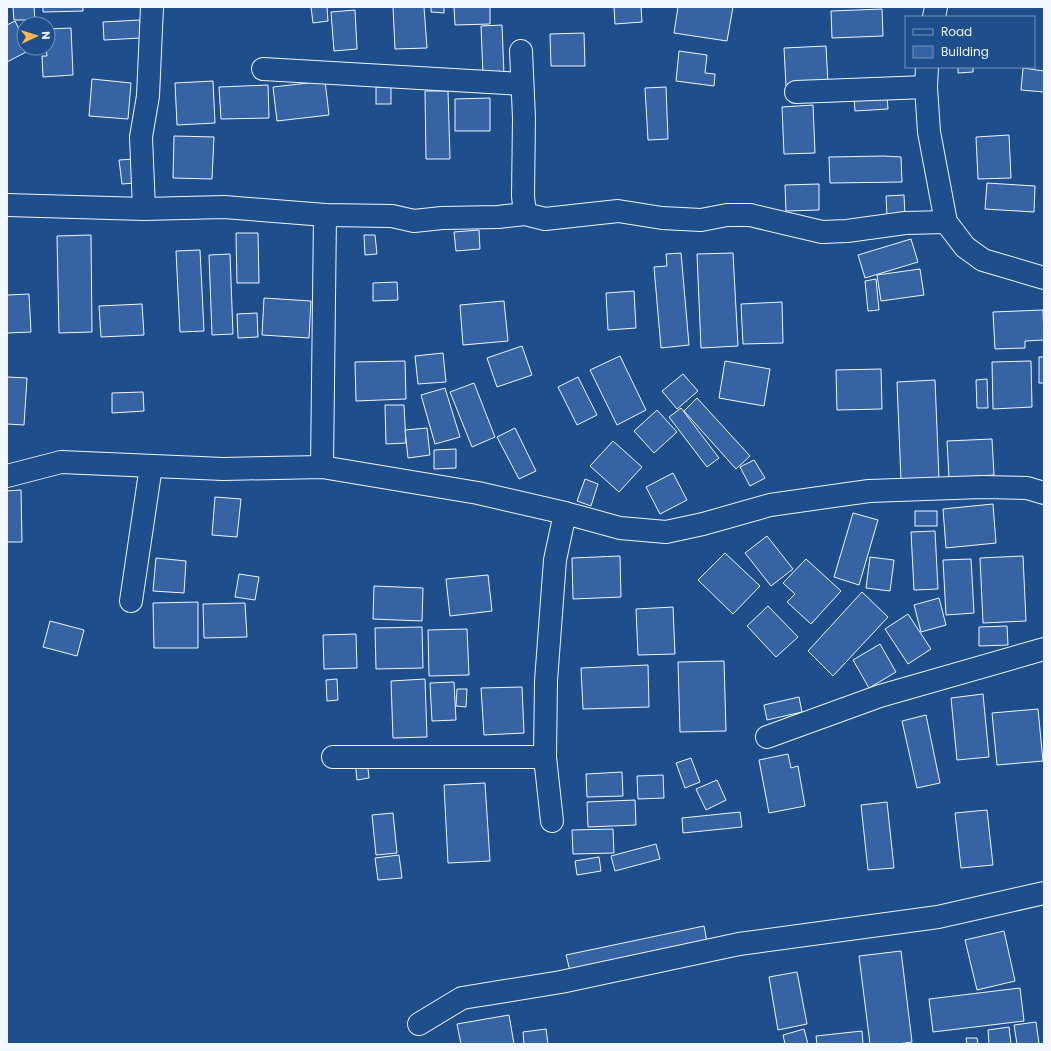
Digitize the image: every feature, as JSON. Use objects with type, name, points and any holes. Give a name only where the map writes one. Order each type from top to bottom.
[{"type":"street","points":[[144,209],[141,138],[148,96],[152,7]]},
{"type":"street","points":[[521,51],[524,118],[523,196],[525,214]]},
{"type":"street","points":[[262,70],[522,84]]},
{"type":"street","points":[[796,92],[927,77],[929,132],[946,222],[964,247],[983,260],[1044,278]]},
{"type":"street","points":[[7,205],[144,209],[224,207],[325,215],[392,216],[414,221],[442,218],[498,217],[525,214],[545,219],[618,211],[662,218],[701,220],[727,215],[750,215],[822,232],[847,231],[905,223],[946,222]]},
{"type":"street","points":[[322,467],[325,215]]},
{"type":"street","points":[[7,476],[61,462],[223,469],[322,467],[478,493],[565,513],[620,528],[666,532],[703,524],[770,505],[869,491],[982,487],[1027,488],[1044,493]]},
{"type":"street","points":[[131,602],[151,466]]},
{"type":"street","points":[[552,822],[545,757],[546,681],[555,560],[565,513]]},
{"type":"street","points":[[767,737],[880,696],[1044,649]]},
{"type":"street","points":[[333,757],[545,757]]},
{"type":"street","points":[[419,1024],[462,998],[561,982],[739,944],[938,917],[1044,893]]},
{"type":"building","points":[[13,7],[34,7],[35,16],[16,16],[16,20],[14,20]]},
{"type":"building","points":[[43,7],[83,7],[83,11],[43,12]]},
{"type":"building","points":[[311,7],[327,7],[328,21],[313,23]]},
{"type":"building","points":[[393,7],[424,7],[427,48],[395,49]]},
{"type":"building","points":[[431,7],[444,7],[444,13],[431,12]]},
{"type":"building","points":[[454,7],[490,7],[490,24],[455,25]]},
{"type":"building","points":[[614,7],[641,7],[642,22],[615,24]]},
{"type":"building","points":[[678,7],[733,7],[727,41],[674,33]]},
{"type":"building","points":[[882,9],[883,36],[832,38],[831,11]]},
{"type":"building","points":[[355,10],[357,49],[334,51],[331,12]]},
{"type":"building","points":[[140,20],[141,38],[104,40],[103,22]]},
{"type":"building","points":[[15,21],[16,23],[16,56],[18,56],[7,62],[7,25]]},
{"type":"building","points":[[502,25],[504,75],[483,75],[481,26]]},
{"type":"building","points":[[71,28],[73,75],[43,77],[42,56],[56,56],[56,29]]},
{"type":"building","points":[[584,33],[585,66],[551,66],[550,34]]},
{"type":"building","points":[[826,46],[828,84],[786,86],[784,48]]},
{"type":"building","points":[[679,51],[707,55],[705,73],[715,74],[714,86],[676,81]]},
{"type":"building","points":[[958,68],[973,68],[973,72],[958,73]]},
{"type":"building","points":[[1023,68],[1044,71],[1044,92],[1021,90]]},
{"type":"building","points":[[92,79],[131,83],[128,119],[89,116]]},
{"type":"building","points":[[213,81],[215,123],[177,125],[175,83]]},
{"type":"building","points":[[325,81],[329,115],[277,121],[273,87]]},
{"type":"building","points":[[268,85],[269,118],[221,119],[219,87]]},
{"type":"building","points":[[376,87],[391,87],[391,104],[376,104]]},
{"type":"building","points":[[666,87],[668,139],[648,140],[645,88]]},
{"type":"building","points":[[425,91],[448,91],[450,159],[426,159]]},
{"type":"building","points":[[887,96],[888,109],[855,111],[854,98]]},
{"type":"building","points":[[490,98],[490,131],[455,131],[455,99]]},
{"type":"building","points":[[813,105],[815,153],[784,154],[782,107]]},
{"type":"building","points":[[1009,135],[1011,178],[978,179],[976,137]]},
{"type":"building","points":[[174,136],[214,137],[212,179],[173,178]]},
{"type":"building","points":[[829,157],[901,157],[902,182],[830,183]]},
{"type":"building","points":[[134,159],[136,183],[122,184],[119,160]]},
{"type":"building","points":[[987,183],[1035,186],[1034,212],[985,209]]},
{"type":"building","points":[[819,184],[819,210],[786,211],[785,185]]},
{"type":"building","points":[[904,195],[905,216],[887,217],[886,196]]},
{"type":"building","points":[[479,230],[480,249],[456,251],[454,232]]},
{"type":"building","points":[[236,233],[258,233],[259,283],[237,283]]},
{"type":"building","points":[[91,235],[92,332],[59,333],[57,236]]},
{"type":"building","points":[[364,235],[375,235],[377,254],[365,255]]},
{"type":"building","points":[[911,239],[918,262],[865,278],[858,255]]},
{"type":"building","points":[[200,250],[204,331],[180,332],[176,251]]},
{"type":"building","points":[[681,253],[689,345],[661,348],[654,267],[667,266],[666,254]]},
{"type":"building","points":[[733,253],[738,346],[701,348],[697,254]]},
{"type":"building","points":[[230,254],[233,334],[212,335],[209,255]]},
{"type":"building","points":[[920,269],[924,295],[881,301],[877,275]]},
{"type":"building","points":[[876,279],[879,310],[868,311],[865,281]]},
{"type":"building","points":[[397,282],[398,300],[373,301],[373,283]]},
{"type":"building","points":[[634,291],[636,328],[608,330],[606,293]]},
{"type":"building","points":[[29,294],[31,332],[7,333],[7,295]]},
{"type":"building","points":[[264,298],[311,301],[309,338],[262,335]]},
{"type":"building","points":[[504,301],[508,341],[463,345],[460,305]]},
{"type":"building","points":[[782,302],[783,343],[743,344],[741,304]]},
{"type":"building","points":[[142,304],[144,335],[101,337],[99,306]]},
{"type":"building","points":[[1043,310],[1044,340],[1025,341],[1025,348],[995,349],[993,312]]},
{"type":"building","points":[[257,313],[258,337],[238,338],[237,314]]},
{"type":"building","points":[[522,346],[532,375],[497,387],[487,358]]},
{"type":"building","points":[[443,353],[446,382],[418,384],[415,356]]},
{"type":"building","points":[[620,356],[646,410],[617,425],[590,370]]},
{"type":"building","points":[[1039,357],[1044,357],[1044,383],[1039,383]]},
{"type":"building","points":[[405,361],[406,399],[356,401],[355,362]]},
{"type":"building","points":[[725,361],[770,369],[764,406],[719,398]]},
{"type":"building","points":[[1031,361],[1032,407],[993,409],[992,362]]},
{"type":"building","points":[[881,369],[882,409],[837,410],[836,370]]},
{"type":"building","points":[[683,374],[698,391],[677,409],[662,391]]},
{"type":"building","points":[[7,377],[27,378],[24,425],[7,424]]},
{"type":"building","points":[[578,377],[597,415],[577,425],[558,387]]},
{"type":"building","points":[[987,379],[988,408],[977,408],[976,380]]},
{"type":"building","points":[[935,380],[939,479],[901,480],[897,382]]},
{"type":"building","points":[[474,383],[495,437],[472,447],[450,392]]},
{"type":"building","points":[[445,388],[460,437],[435,444],[421,395]]},
{"type":"building","points":[[143,392],[144,411],[112,413],[112,393]]},
{"type":"building","points":[[697,398],[750,456],[736,469],[684,411]]},
{"type":"building","points":[[385,405],[404,405],[406,443],[386,444]]},
{"type":"building","points":[[681,408],[719,458],[707,467],[669,417]]},
{"type":"building","points":[[657,410],[677,432],[654,453],[634,431]]},
{"type":"building","points":[[427,428],[430,455],[408,458],[405,430]]},
{"type":"building","points":[[515,428],[536,471],[519,479],[497,437]]},
{"type":"building","points":[[992,439],[994,475],[949,478],[947,441]]},
{"type":"building","points":[[613,441],[642,467],[619,492],[590,466]]},
{"type":"building","points":[[456,449],[456,468],[434,469],[434,450]]},
{"type":"building","points":[[754,460],[765,478],[750,486],[740,467]]},
{"type":"building","points":[[673,473],[687,500],[660,514],[646,487]]},
{"type":"building","points":[[585,479],[598,484],[591,506],[577,501]]},
{"type":"building","points":[[21,490],[22,542],[7,542],[7,491]]},
{"type":"building","points":[[215,497],[241,499],[237,537],[212,535]]},
{"type":"building","points":[[993,504],[996,543],[946,548],[943,509]]},
{"type":"building","points":[[915,511],[937,511],[937,526],[915,526]]},
{"type":"building","points":[[853,513],[878,520],[859,585],[834,577]]},
{"type":"building","points":[[935,531],[938,589],[914,590],[911,532]]},
{"type":"building","points":[[767,536],[793,569],[771,586],[745,553]]},
{"type":"building","points":[[725,553],[760,586],[733,614],[698,580]]},
{"type":"building","points":[[620,556],[621,597],[573,599],[572,558]]},
{"type":"building","points":[[1023,556],[1026,621],[983,623],[980,558]]},
{"type":"building","points":[[870,557],[894,560],[890,591],[866,588]]},
{"type":"building","points":[[156,558],[186,561],[184,593],[153,591]]},
{"type":"building","points":[[806,559],[841,591],[811,624],[787,602],[795,594],[783,583]]},
{"type":"building","points":[[971,559],[974,613],[946,615],[943,560]]},
{"type":"building","points":[[239,574],[259,577],[255,600],[235,597]]},
{"type":"building","points":[[488,575],[492,611],[450,616],[446,579]]},
{"type":"building","points":[[374,586],[423,588],[422,621],[373,619]]},
{"type":"building","points":[[862,592],[888,617],[833,676],[808,651]]},
{"type":"building","points":[[939,598],[946,625],[921,632],[914,605]]},
{"type":"building","points":[[198,602],[198,648],[154,648],[153,603]]},
{"type":"building","points":[[245,603],[247,637],[204,638],[203,604]]},
{"type":"building","points":[[768,606],[798,637],[776,657],[747,626]]},
{"type":"building","points":[[673,607],[675,654],[638,655],[636,609]]},
{"type":"building","points":[[908,614],[931,649],[908,664],[885,629]]},
{"type":"building","points":[[50,621],[84,630],[77,656],[43,647]]},
{"type":"building","points":[[1007,626],[1008,645],[979,646],[979,627]]},
{"type":"building","points":[[422,627],[423,668],[376,669],[375,628]]},
{"type":"building","points":[[467,629],[469,675],[429,676],[428,630]]},
{"type":"building","points":[[356,634],[357,668],[324,669],[323,635]]},
{"type":"building","points":[[880,644],[896,672],[869,688],[853,660]]},
{"type":"building","points":[[724,661],[726,731],[680,732],[678,662]]},
{"type":"building","points":[[648,665],[649,707],[583,709],[581,668]]},
{"type":"building","points":[[337,679],[338,700],[327,701],[326,680]]},
{"type":"building","points":[[425,679],[427,737],[393,738],[391,681]]},
{"type":"building","points":[[454,682],[456,720],[432,721],[430,683]]},
{"type":"building","points":[[522,687],[524,733],[484,735],[481,688]]},
{"type":"building","points":[[457,689],[467,689],[466,707],[456,706]]},
{"type":"building","points":[[983,694],[989,757],[957,760],[951,698]]},
{"type":"building","points":[[799,697],[802,712],[767,720],[764,705]]},
{"type":"building","points":[[1038,709],[1043,761],[997,765],[992,713]]},
{"type":"building","points":[[926,715],[940,783],[917,788],[902,721]]},
{"type":"building","points":[[788,754],[791,768],[798,766],[805,806],[769,813],[759,760]]},
{"type":"building","points":[[691,758],[700,782],[685,788],[676,763]]},
{"type":"building","points":[[367,759],[369,778],[357,780],[355,761]]},
{"type":"building","points":[[622,772],[623,796],[587,797],[586,774]]},
{"type":"building","points":[[663,775],[664,798],[638,799],[637,776]]},
{"type":"building","points":[[717,780],[726,800],[706,810],[696,789]]},
{"type":"building","points":[[485,783],[490,861],[448,863],[444,785]]},
{"type":"building","points":[[635,800],[636,825],[588,827],[587,802]]},
{"type":"building","points":[[887,802],[894,868],[868,870],[861,805]]},
{"type":"building","points":[[987,810],[993,865],[961,868],[955,813]]},
{"type":"building","points":[[740,812],[742,827],[683,833],[682,818]]},
{"type":"building","points":[[393,813],[397,853],[376,855],[372,815]]},
{"type":"building","points":[[613,829],[614,853],[573,854],[572,830]]},
{"type":"building","points":[[656,844],[660,859],[615,871],[611,856]]},
{"type":"building","points":[[399,855],[402,878],[378,880],[375,858]]},
{"type":"building","points":[[599,857],[601,871],[577,875],[575,861]]},
{"type":"building","points":[[704,926],[707,942],[570,971],[566,955]]},
{"type":"building","points":[[1004,931],[1015,981],[977,990],[965,940]]},
{"type":"building","points":[[901,951],[912,1042],[898,1044],[870,1044],[859,956]]},
{"type":"building","points":[[797,972],[807,1024],[778,1030],[769,977]]},
{"type":"building","points":[[1020,988],[1024,1021],[933,1032],[929,999]]},
{"type":"building","points":[[509,1015],[514,1044],[461,1044],[457,1024]]},
{"type":"building","points":[[1036,1022],[1039,1044],[1017,1044],[1014,1025]]},
{"type":"building","points":[[1009,1027],[1011,1044],[989,1044],[988,1030]]},
{"type":"building","points":[[546,1029],[548,1044],[524,1044],[523,1032]]},
{"type":"building","points":[[804,1029],[808,1044],[785,1044],[783,1035]]},
{"type":"building","points":[[862,1031],[863,1044],[817,1044],[816,1036]]},
{"type":"building","points":[[966,1038],[977,1038],[978,1044],[967,1044]]}]
